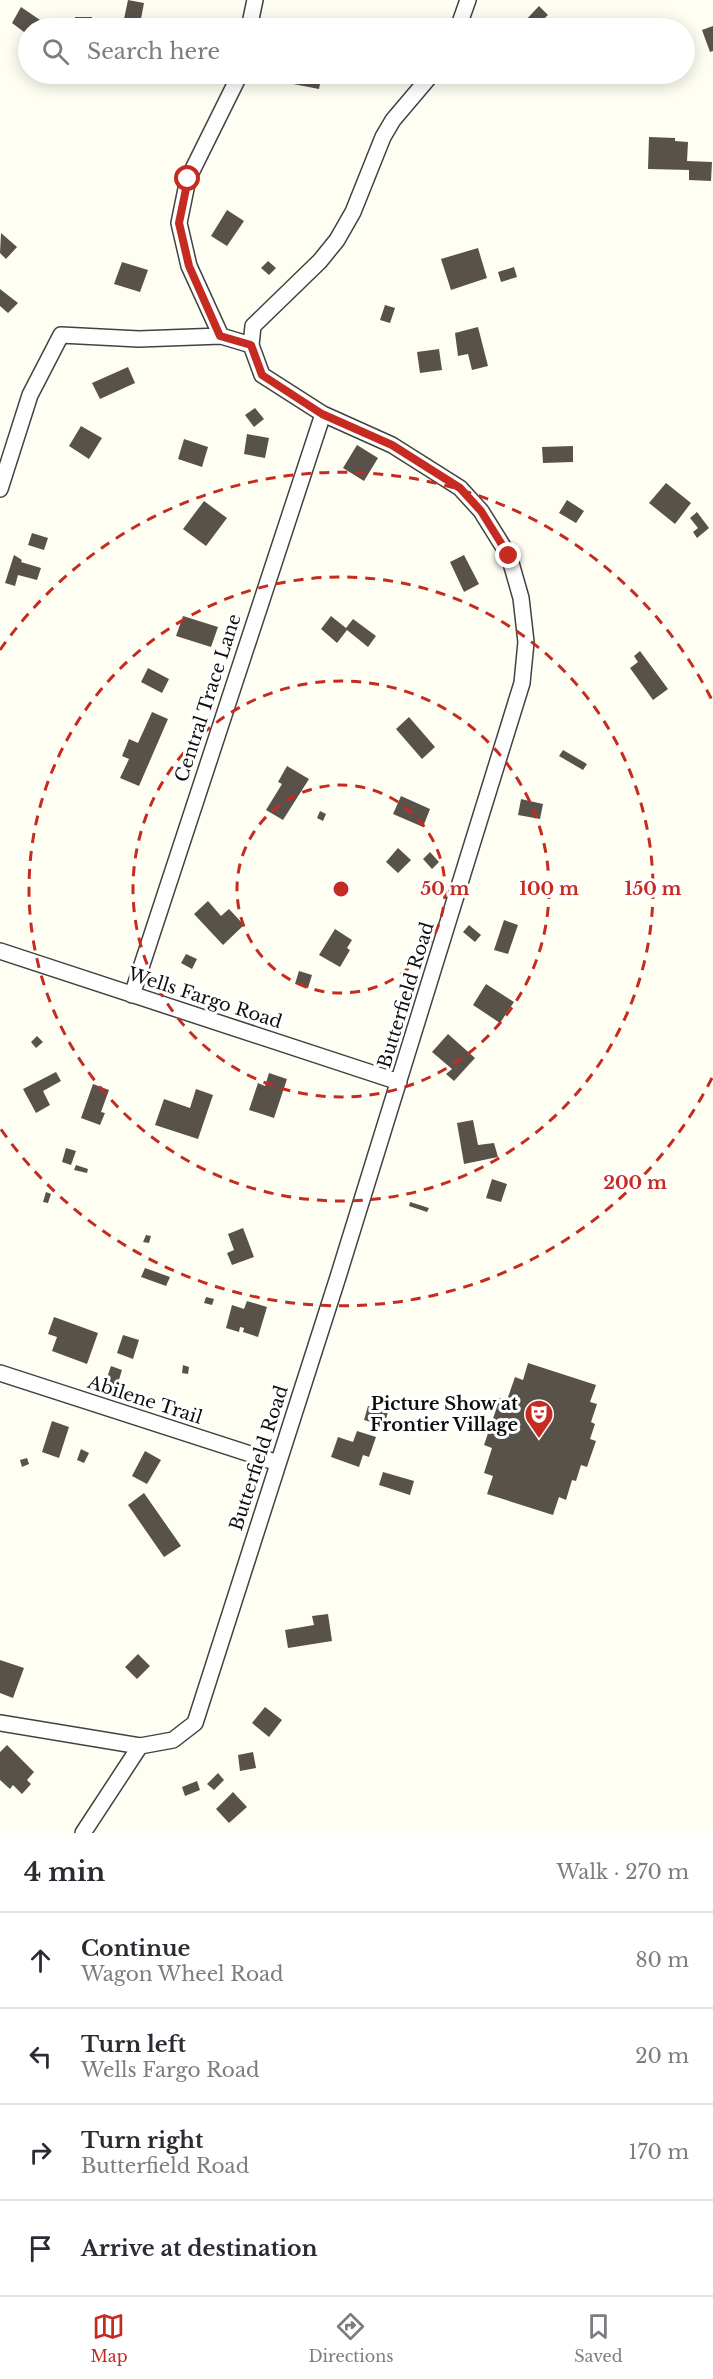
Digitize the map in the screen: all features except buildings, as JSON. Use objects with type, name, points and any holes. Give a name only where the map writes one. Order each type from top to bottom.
[{"type":"street","points":[[251,18],[255,0]]},
{"type":"street","points":[[462,18],[468,0]]},
{"type":"street","points":[[220,336],[189,266],[179,223],[188,179],[235,84]]},
{"type":"street","points":[[0,489],[30,395],[61,335],[139,339],[220,336],[251,345],[253,326],[320,261],[337,240],[352,212],[383,136],[393,120],[424,84]]},
{"type":"street","name":"Butterfield Road","points":[[0,1723],[140,1746],[172,1740],[195,1723],[399,1082],[522,683],[526,642],[523,611],[509,556],[481,511],[460,488],[392,445],[322,414],[262,375],[251,345]]},
{"type":"street","name":"Central Trace Lane","points":[[132,995],[322,414]]},
{"type":"street","name":"Wells Fargo Road","points":[[0,951],[399,1082]]},
{"type":"street","name":"Abilene Trail","points":[[0,1373],[278,1463]]},
{"type":"street","points":[[83,1833],[140,1746]]},
{"type":"place","name":"Picture Show at Frontier Village","points":[[539,1440]]},
{"type":"route","points":[[188,179],[179,223],[189,266],[220,336],[251,345],[254,359],[262,375],[322,414],[392,445],[460,488],[481,511],[509,556]]}]
